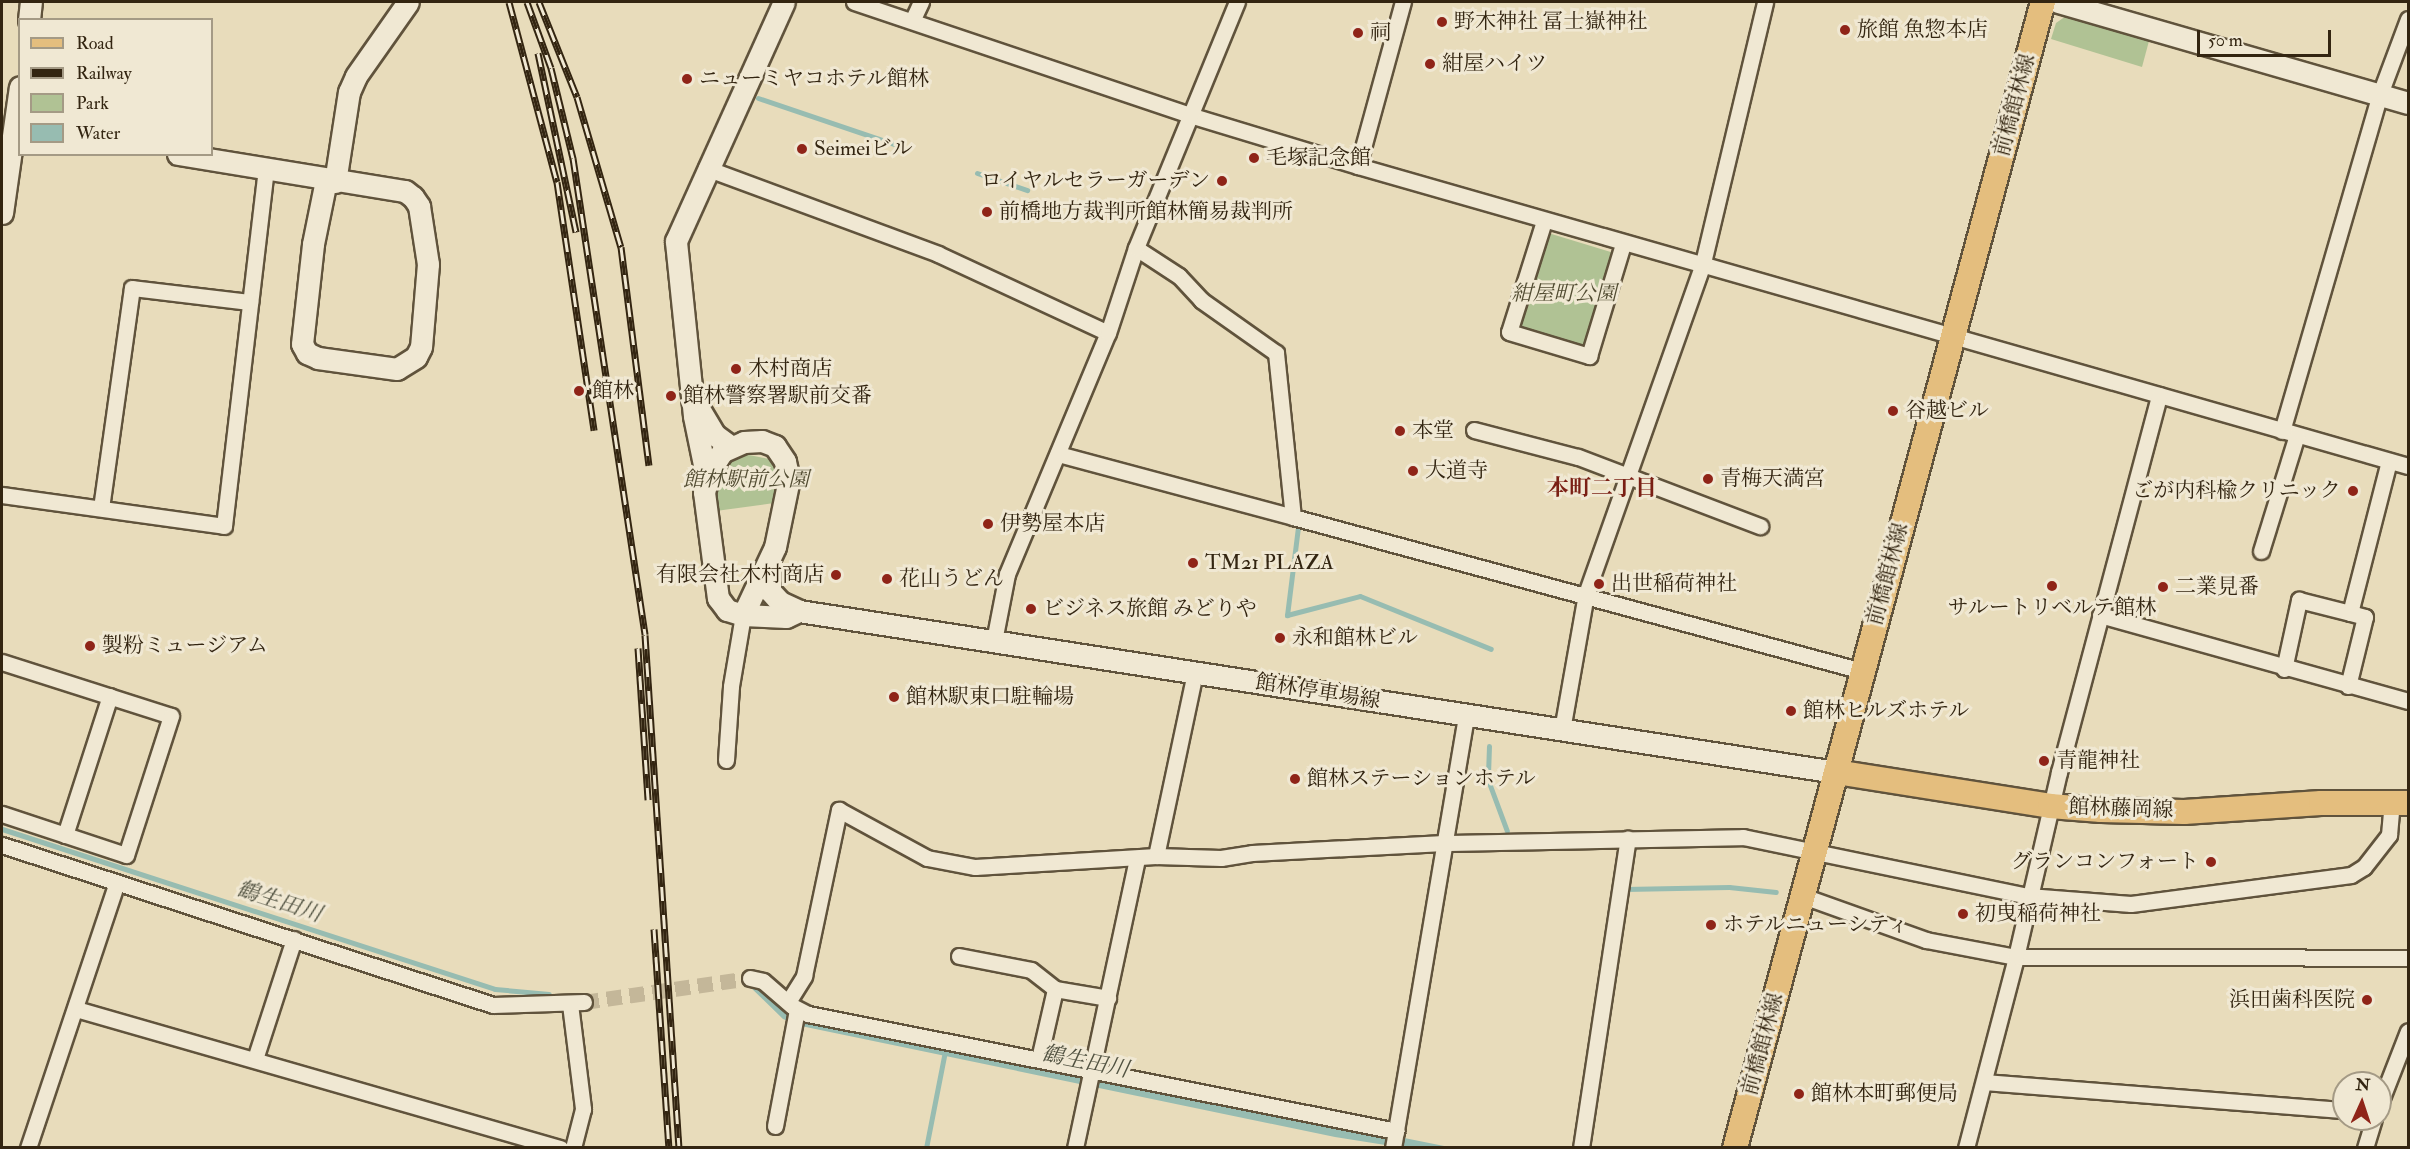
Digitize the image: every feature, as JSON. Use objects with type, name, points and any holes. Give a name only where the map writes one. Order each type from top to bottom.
[{"type":"main road","name":"前橋館林線","points":[[1735,1148],[1951,336],[2043,2]]},
{"type":"main road","name":"館林藤岡線","points":[[1836,772],[2050,806],[2173,812],[2401,803]]},
{"type":"street","points":[[29,18],[31,2]]},
{"type":"street","points":[[189,156],[331,181],[405,190],[418,206],[428,264],[421,347],[407,365],[397,369],[318,358],[307,353],[303,344],[313,244],[331,181],[350,92],[356,76],[408,2]]},
{"type":"street","points":[[784,2],[682,223],[675,258],[707,479],[704,508],[717,598],[727,610],[743,615],[786,617],[799,611]]},
{"type":"street","points":[[854,2],[913,19],[1193,116],[1358,166],[1702,267],[2409,466]]},
{"type":"street","points":[[913,19],[921,2]]},
{"type":"street","points":[[994,641],[1007,574],[1108,333],[1136,248],[1193,116],[1237,2]]},
{"type":"street","points":[[1358,166],[1403,2]]},
{"type":"street","points":[[1562,729],[1586,594],[1702,267],[1766,2]]},
{"type":"street","points":[[2058,2],[2409,103]]},
{"type":"street","points":[[2282,431],[2380,94],[2409,19]]},
{"type":"street","points":[[2,213],[12,124],[18,96]]},
{"type":"street","points":[[706,168],[938,254],[1108,333]]},
{"type":"street","points":[[2,495],[224,526],[266,170]]},
{"type":"street","points":[[1544,221],[1509,332],[1589,356],[1623,244]]},
{"type":"street","points":[[1136,248],[1179,276],[1201,300],[1276,353],[1293,517]]},
{"type":"street","points":[[101,508],[132,288],[250,302]]},
{"type":"street","points":[[1965,1148],[1985,1082],[2050,806],[2159,395]]},
{"type":"street","points":[[694,398],[706,425],[730,446]]},
{"type":"street","points":[[1474,430],[1628,475],[1760,526]]},
{"type":"street","points":[[2261,551],[2297,435]]},
{"type":"street","points":[[707,479],[722,452],[730,446],[770,443],[785,461],[789,479],[785,505],[770,561],[743,615],[731,686],[726,760]]},
{"type":"street","points":[[1058,454],[1862,670]]},
{"type":"street","points":[[2350,613],[2389,461]]},
{"type":"street","points":[[770,561],[771,591],[780,602],[799,611]]},
{"type":"street","points":[[2284,669],[2299,600],[2350,613],[2365,617],[2348,686]]},
{"type":"street","name":"館林停車場線","points":[[799,611],[1836,772]]},
{"type":"street","points":[[2100,615],[2284,669],[2409,701]]},
{"type":"street","points":[[2,662],[171,716],[126,855],[2,814]]},
{"type":"street","points":[[1156,856],[1195,672]]},
{"type":"street","points":[[65,835],[110,696]]},
{"type":"street","points":[[750,978],[763,981],[794,1008],[1040,1059],[1090,1076],[1394,1138],[1466,715]]},
{"type":"street","points":[[775,1126],[793,1028],[794,1008],[804,976],[839,810],[927,858],[975,867],[1137,861],[1156,856],[1221,858],[1252,853],[1444,843],[1743,837],[1815,850],[1928,878],[2028,896],[2131,904],[2351,875],[2364,867],[2389,835],[2401,803]]},
{"type":"street","points":[[1581,1148],[1628,839]]},
{"type":"street","points":[[2,845],[493,1005],[577,1003],[583,1109],[573,1148]]},
{"type":"street","points":[[1075,1148],[1137,861]]},
{"type":"street","points":[[28,1148],[117,882]]},
{"type":"street","points":[[1803,896],[1926,940],[2016,957],[2409,958]]},
{"type":"street","points":[[255,1059],[294,939]]},
{"type":"street","points":[[959,956],[1031,970],[1055,989],[1108,998]]},
{"type":"street","points":[[1040,1059],[1055,989]]},
{"type":"street","points":[[76,1010],[255,1059],[560,1148]]},
{"type":"street","points":[[2392,1073],[2409,1031]]},
{"type":"street","points":[[1985,1082],[2332,1109]]},
{"type":"street","points":[[2365,1148],[2370,1131]]},
{"type":"green space","points":[[2066,16],[2149,41],[2142,67],[2051,39],[2056,23]]},
{"type":"green space","name":"紺屋町公園","points":[[1545,232],[1614,253],[1586,346],[1582,348],[1516,329]]},
{"type":"green space","name":"館林駅前公園","points":[[744,454],[769,459],[777,470],[781,484],[774,503],[716,511],[715,481],[729,457]]},
{"type":"water","points":[[759,984],[788,1013],[806,1018],[1449,1147],[1398,1147],[1335,1137],[801,1026],[783,1019],[748,985]]},
{"type":"waterway","points":[[758,98],[894,144]]},
{"type":"waterway","points":[[977,173],[1027,190]]},
{"type":"waterway","points":[[1298,527],[1287,615],[1360,596],[1491,649]]},
{"type":"waterway","points":[[1489,746],[1488,780],[1507,831]]},
{"type":"waterway","name":"鶴生田川","points":[[2,829],[495,989],[549,994]]},
{"type":"waterway","points":[[1625,889],[1729,887],[1776,892]]},
{"type":"waterway","points":[[926,1148],[945,1051]]},
{"type":"tunnel","points":[[584,1002],[750,978]]},
{"type":"railway","points":[[509,2],[557,182],[594,430]]},
{"type":"railway","points":[[527,2],[551,68],[573,158],[645,635],[679,1148]]},
{"type":"railway","points":[[539,2],[577,97],[621,247],[649,465]]},
{"type":"railway","points":[[538,53],[576,232]]},
{"type":"railway","points":[[638,648],[648,800]]},
{"type":"railway","points":[[654,929],[669,1148]]},
{"type":"place","name":"野木神社 冨士嶽神社","points":[[1442,22]]},
{"type":"place","name":"旅館 魚惣本店","points":[[1845,30]]},
{"type":"place","name":"祠","points":[[1358,33]]},
{"type":"place","name":"紺屋ハイツ","points":[[1430,64]]},
{"type":"place","name":"ニューミヤコホテル館林","points":[[687,79]]},
{"type":"place","name":"Seimeiビル","points":[[802,149]]},
{"type":"place","name":"毛塚記念館","points":[[1254,158]]},
{"type":"place","name":"ロイヤルセラーガーデン","points":[[1222,181]]},
{"type":"place","name":"前橋地方裁判所館林簡易裁判所","points":[[987,212]]},
{"type":"place","name":"木村商店","points":[[736,369]]},
{"type":"place","name":"館林","points":[[579,391]]},
{"type":"place","name":"館林警察署駅前交番","points":[[671,396]]},
{"type":"place","name":"谷越ビル","points":[[1893,411]]},
{"type":"place","name":"本堂","points":[[1400,431]]},
{"type":"place","name":"大道寺","points":[[1413,471]]},
{"type":"place","name":"青梅天満宮","points":[[1708,479]]},
{"type":"place","name":"ごが内科楡クリニック","points":[[2353,491]]},
{"type":"place","name":"伊勢屋本店","points":[[988,524]]},
{"type":"place","name":"TM21 PLAZA","points":[[1193,563]]},
{"type":"place","name":"有限会社木村商店","points":[[836,575]]},
{"type":"place","name":"花山うどん","points":[[887,579]]},
{"type":"place","name":"出世稲荷神社","points":[[1599,584]]},
{"type":"place","name":"サルートリベルテ館林","points":[[2052,586]]},
{"type":"place","name":"二業見番","points":[[2163,587]]},
{"type":"place","name":"ビジネス旅館 みどりや","points":[[1031,609]]},
{"type":"place","name":"永和館林ビル","points":[[1280,638]]},
{"type":"place","name":"製粉ミュージアム","points":[[90,646]]},
{"type":"place","name":"館林駅東口駐輪場","points":[[894,697]]},
{"type":"place","name":"館林ヒルズホテル","points":[[1791,711]]},
{"type":"place","name":"青龍神社","points":[[2044,761]]},
{"type":"place","name":"館林ステーションホテル","points":[[1295,779]]},
{"type":"place","name":"グランコンフォート","points":[[2211,862]]},
{"type":"place","name":"初曳稲荷神社","points":[[1963,914]]},
{"type":"place","name":"ホテルニューシティ","points":[[1711,925]]},
{"type":"place","name":"浜田歯科医院","points":[[2367,1000]]},
{"type":"place","name":"館林本町郵便局","points":[[1799,1094]]},
{"type":"district","name":"本町二丁目","points":[[1602,489]]}]
